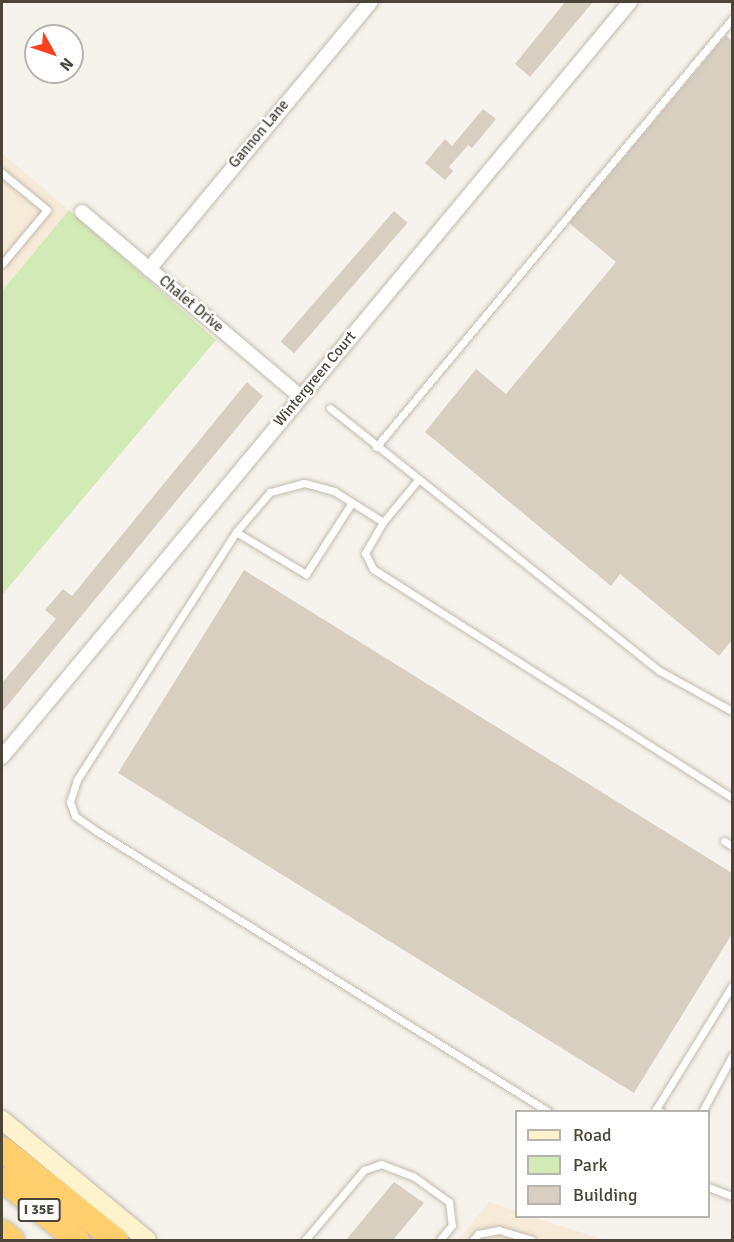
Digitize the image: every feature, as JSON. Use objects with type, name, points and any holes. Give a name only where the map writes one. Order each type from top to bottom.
[{"type":"highway","points":[[2,1149],[116,1240]]},
{"type":"highway","name":"I 35E","points":[[2,1179],[76,1240]]},
{"type":"highway","name":"I 35E","points":[[2,1232],[12,1240]]},
{"type":"main road","points":[[2,1120],[147,1240]]},
{"type":"street","name":"Gannon Lane","points":[[149,269],[371,2]]},
{"type":"street","name":"Wintergreen Court","points":[[2,757],[630,2]]},
{"type":"street","name":"Chalet Drive","points":[[82,212],[300,396]]},
{"type":"lane","points":[[376,447],[732,19]]},
{"type":"lane","points":[[2,173],[47,210],[2,264]]},
{"type":"lane","points":[[330,408],[376,447],[660,671],[732,711]]},
{"type":"lane","points":[[418,480],[383,522],[365,553],[373,569],[732,798]]},
{"type":"lane","points":[[383,522],[351,504],[334,491],[304,483],[270,492],[236,532],[77,780],[70,802],[75,816],[546,1110]]},
{"type":"lane","points":[[236,532],[306,574],[351,504]]},
{"type":"lane","points":[[724,841],[732,846]]},
{"type":"lane","points":[[658,1110],[656,1108],[732,986]]},
{"type":"lane","points":[[703,1110],[732,1056]]},
{"type":"lane","points":[[305,1240],[364,1170],[381,1164],[412,1176],[449,1202],[452,1225],[440,1240]]},
{"type":"lane","points":[[710,1188],[732,1196]]},
{"type":"lane","points":[[472,1240],[478,1234],[499,1230],[531,1240]]},
{"type":"shaded area","points":[[2,153],[69,210],[2,291]]},
{"type":"shaded area","points":[[489,1202],[515,1211],[515,1218],[536,1218],[605,1240],[458,1240]]},
{"type":"green space","points":[[69,210],[216,340],[2,595],[2,291]]},
{"type":"building","points":[[565,2],[593,2],[530,77],[515,64]]},
{"type":"building","points":[[726,35],[732,41],[732,640],[719,656],[620,574],[611,586],[425,432],[476,369],[506,394],[616,262],[569,223]]},
{"type":"building","points":[[483,109],[496,119],[472,148],[468,145],[449,167],[453,171],[445,180],[425,163],[445,139],[452,146]]},
{"type":"building","points":[[394,211],[408,223],[294,353],[281,342]]},
{"type":"building","points":[[247,382],[263,396],[2,712],[2,683],[56,619],[45,610],[63,589],[72,596]]},
{"type":"building","points":[[244,570],[732,873],[732,934],[634,1093],[118,773]]},
{"type":"building","points":[[394,1182],[424,1203],[393,1240],[346,1240]]}]
